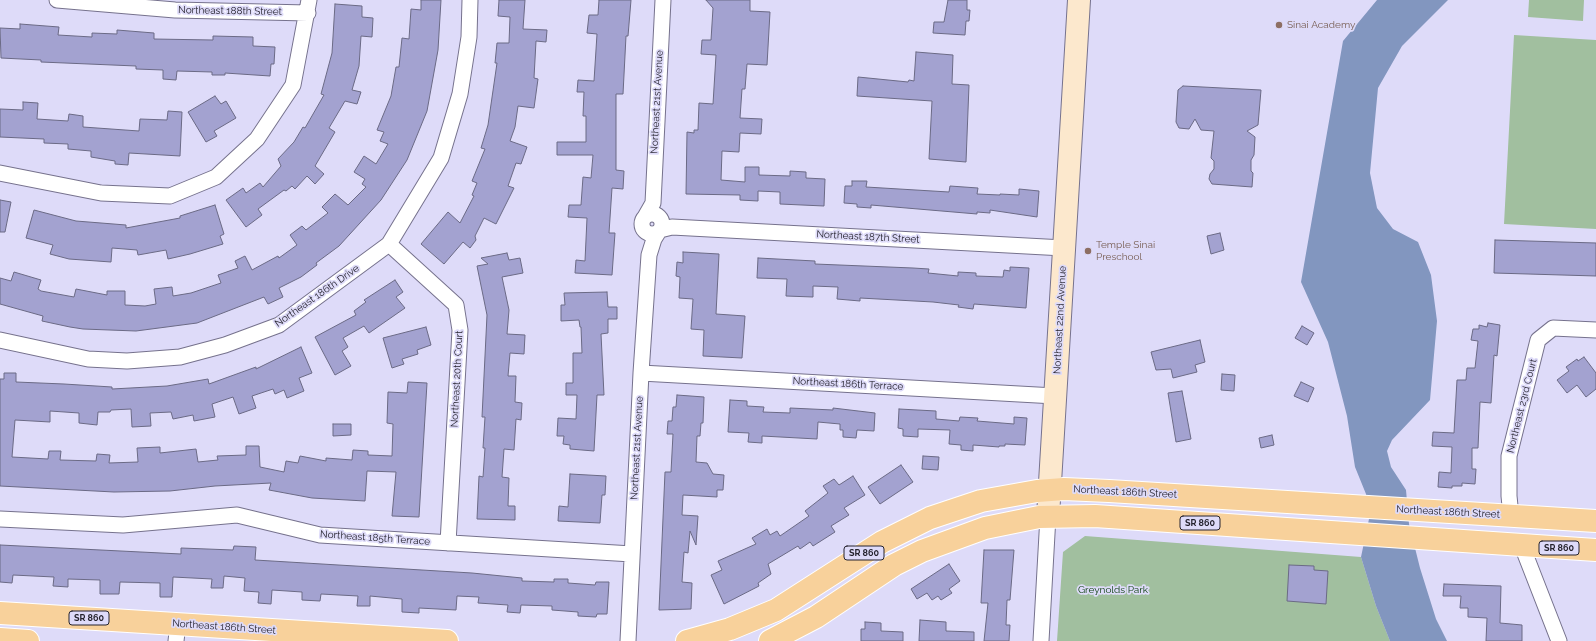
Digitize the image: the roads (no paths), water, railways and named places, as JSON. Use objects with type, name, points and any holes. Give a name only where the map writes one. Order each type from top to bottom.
[{"type":"main road","name":"Northeast 186th Street","points":[[687,641],[737,627],[776,610],[882,542],[930,518],[981,501],[1050,490],[1108,491],[1596,521]]},
{"type":"main road","points":[[1303,530],[1305,503]]},
{"type":"main road","name":"SR 860","points":[[770,641],[797,634],[894,565],[937,544],[993,526],[1029,518],[1048,516],[1095,516],[1596,550]]},
{"type":"main road","name":"Northeast 186th Street","points":[[0,613],[177,632],[447,641]]},
{"type":"main road","points":[[0,639],[28,641]]},
{"type":"street","name":"Northeast 188th Street","points":[[57,0],[175,10],[308,6]]},
{"type":"street","name":"Northeast 186th Drive","points":[[0,340],[88,359],[127,361],[180,357],[225,345],[279,325],[389,244],[441,158],[460,94],[469,37],[470,0]]},
{"type":"street","name":"Northeast 21st Avenue","points":[[628,641],[641,373],[649,255],[657,224],[653,203],[663,0]]},
{"type":"street","name":"Northeast 22nd Avenue","points":[[1040,641],[1079,0]]},
{"type":"street","points":[[0,173],[101,192],[170,196],[216,178],[256,139],[293,85],[308,6]]},
{"type":"street","name":"Northeast 187th Street","points":[[657,224],[1064,248]]},
{"type":"street","name":"Northeast 20th Court","points":[[389,244],[456,305],[460,330],[448,543]]},
{"type":"street","name":"Northeast 23rd Court","points":[[1511,516],[1509,496],[1509,456],[1538,340],[1553,328],[1596,330]]},
{"type":"street","name":"Northeast 186th Terrace","points":[[641,373],[1056,396]]},
{"type":"street","name":"Northeast 185th Terrace","points":[[0,519],[123,525],[237,515],[320,535],[632,554]]},
{"type":"street","points":[[1522,546],[1559,641]]},
{"type":"water","points":[[1377,0],[1448,0],[1402,46],[1378,88],[1370,173],[1377,208],[1393,229],[1418,242],[1431,275],[1437,321],[1430,400],[1392,440],[1387,451],[1391,467],[1406,490],[1409,524],[1420,568],[1436,619],[1447,641],[1390,641],[1376,606],[1361,557],[1369,519],[1366,494],[1355,467],[1347,416],[1328,342],[1301,282],[1343,41]]},
{"type":"place","name":"Sinai Academy","points":[[1279,25]]},
{"type":"place","name":"Temple Sinai Preschool","points":[[1088,251]]},
{"type":"park label","name":"Greynolds Park","points":[[1113,590]]}]
